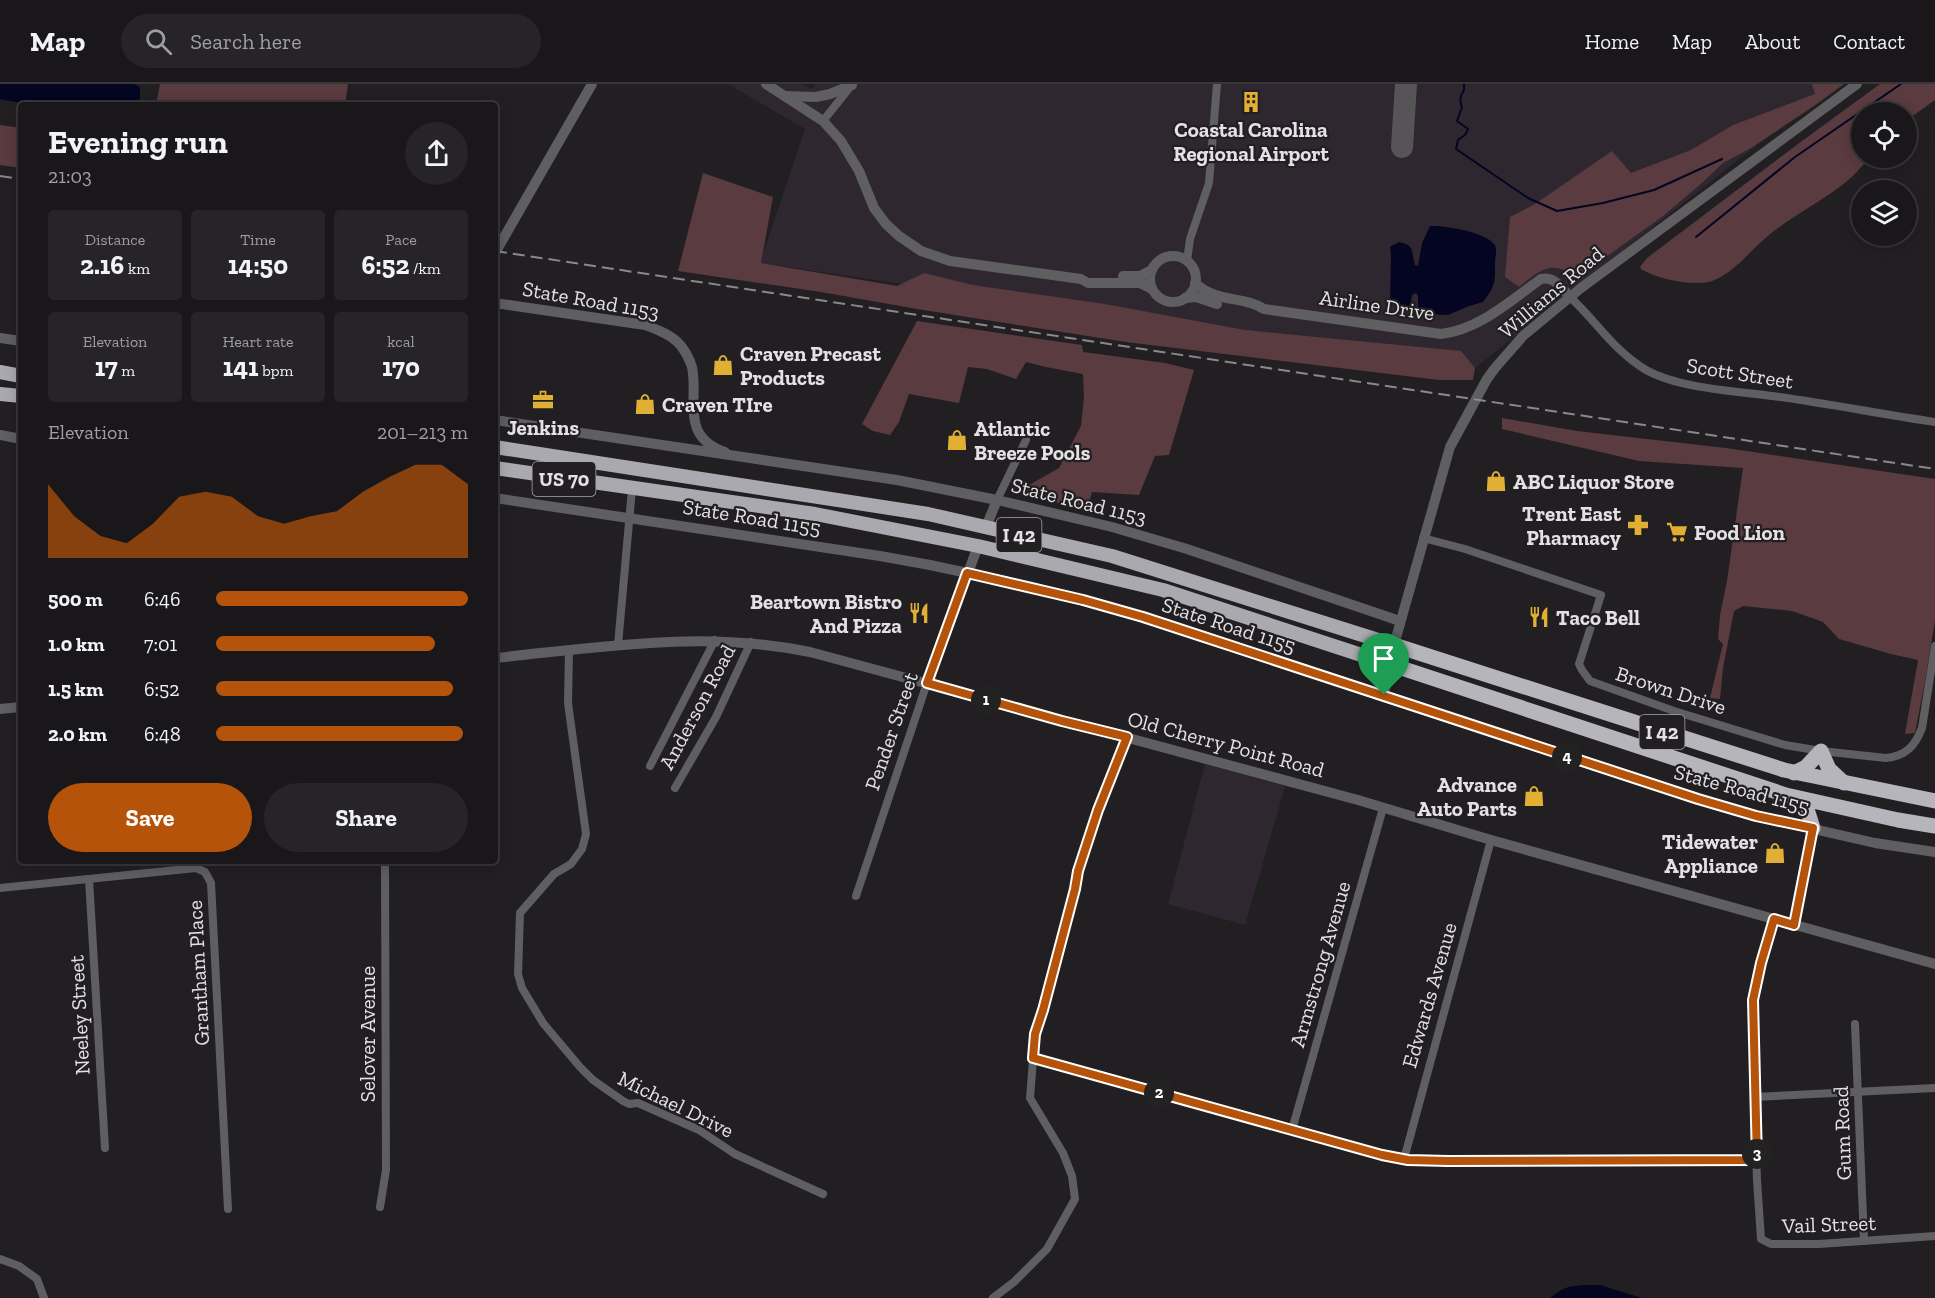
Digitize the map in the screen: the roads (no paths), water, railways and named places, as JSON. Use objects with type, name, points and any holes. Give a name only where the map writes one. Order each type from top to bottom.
[{"type":"highway","points":[[0,372],[18,375]]},
{"type":"highway","points":[[0,394],[18,396]]},
{"type":"highway","name":"I 42","points":[[498,447],[928,514],[1112,556],[1794,772],[1935,801]]},
{"type":"highway","name":"US 70","points":[[498,468],[815,514],[978,546],[1162,590],[1786,795],[1935,826]]},
{"type":"highway","points":[[1794,772],[1806,767],[1821,751],[1829,769],[1844,783]]},
{"type":"highway","points":[[1786,795],[1806,806],[1813,828]]},
{"type":"highway","points":[[1813,828],[1828,810],[1843,807]]},
{"type":"street","points":[[498,248],[592,84]]},
{"type":"street","points":[[766,84],[823,121],[849,154],[866,193],[880,216],[899,236],[921,251],[950,261],[1081,279],[1088,283],[1140,283],[1170,301],[1196,297],[1219,305],[1256,312],[1264,309]]},
{"type":"street","points":[[785,96],[816,97],[830,94],[852,84]]},
{"type":"street","points":[[823,121],[852,84]]},
{"type":"street","points":[[1187,261],[1190,239],[1209,183],[1217,84]]},
{"type":"street","name":"Williams Road","points":[[1384,695],[1400,621],[1450,447],[1487,379],[1523,336],[1570,297],[1857,84]]},
{"type":"street","points":[[1152,289],[1150,276],[1155,264],[1166,257],[1173,256],[1187,261],[1194,271],[1195,283],[1185,298]]},
{"type":"street","points":[[1081,279],[1087,276],[1140,276],[1152,270]]},
{"type":"street","name":"Airline Drive","points":[[1264,309],[1441,334],[1464,330],[1541,279],[1554,279],[1570,297]]},
{"type":"street","points":[[1195,283],[1210,294],[1257,305],[1264,309]]},
{"type":"street","name":"Scott Street","points":[[1570,297],[1586,312],[1613,345],[1647,370],[1685,384],[1935,422]]},
{"type":"street","name":"State Road 1153","points":[[498,303],[645,325],[666,333],[681,346],[692,366],[692,413],[704,440],[720,450],[739,457]]},
{"type":"street","points":[[0,338],[18,341]]},
{"type":"street","name":"State Road 1153","points":[[498,420],[907,482],[997,500],[1112,527],[1187,549],[1400,621]]},
{"type":"street","points":[[0,435],[18,438]]},
{"type":"street","points":[[986,527],[1026,440]]},
{"type":"street","points":[[618,645],[632,489]]},
{"type":"street","name":"State Road 1155","points":[[498,498],[836,549],[967,573],[1072,597],[1143,617],[1698,799],[1756,816],[1875,843],[1935,852]]},
{"type":"street","name":"Brown Drive","points":[[1424,538],[1465,549],[1601,595],[1580,664],[1590,681],[1674,711],[1785,745],[1886,758],[1905,753],[1918,738],[1922,728],[1935,646]]},
{"type":"street","name":"Pender Street","points":[[855,896],[927,683],[978,546]]},
{"type":"street","points":[[650,766],[715,640]]},
{"type":"street","name":"Old Cherry Point Road","points":[[498,658],[651,642],[715,640],[751,642],[810,652],[1127,737],[1935,964]]},
{"type":"street","name":"Anderson Road","points":[[675,788],[716,717],[751,642]]},
{"type":"street","name":"Michael Drive","points":[[569,650],[568,703],[586,834],[582,849],[571,864],[554,874],[520,913],[518,974],[522,988],[543,1023],[580,1067],[593,1080],[623,1101],[629,1104],[638,1103],[699,1130],[735,1154],[823,1194]]},
{"type":"street","points":[[0,709],[18,707]]},
{"type":"street","points":[[993,1298],[1014,1282],[1047,1249],[1075,1199],[1072,1176],[1063,1153],[1030,1098],[1035,1034],[1078,871],[1098,810],[1127,737]]},
{"type":"street","name":"Armstrong Avenue","points":[[1292,1130],[1383,808]]},
{"type":"street","points":[[1794,925],[1813,828]]},
{"type":"street","name":"Edwards Avenue","points":[[1404,1159],[1491,840]]},
{"type":"street","name":"Selover Avenue","points":[[380,1207],[386,1170],[385,864]]},
{"type":"street","name":"Grantham Place","points":[[0,888],[196,868],[205,872],[211,883],[228,1209]]},
{"type":"street","name":"Neeley Street","points":[[89,879],[105,1148]]},
{"type":"street","name":"Vail Street","points":[[1774,919],[1753,1000],[1761,1239],[1770,1244],[1819,1244],[1935,1236]]},
{"type":"street","name":"Gum Road","points":[[1855,1024],[1864,1240]]},
{"type":"street","points":[[1033,1058],[1382,1155],[1404,1159],[1448,1161],[1757,1160]]},
{"type":"street","points":[[1755,1097],[1935,1088]]},
{"type":"street","points":[[0,1259],[19,1266],[37,1279],[44,1298]]},
{"type":"water","points":[[0,84],[134,84],[140,87],[138,102],[18,103],[0,99]]},
{"type":"water","points":[[1430,226],[1454,228],[1473,233],[1494,244],[1496,250],[1494,283],[1483,302],[1448,315],[1418,311],[1416,293],[1412,295],[1410,308],[1390,302],[1390,247],[1399,242],[1408,245],[1412,250],[1415,265],[1418,266],[1422,243]]},
{"type":"water","points":[[1600,1285],[1642,1298],[1550,1298],[1568,1287]]},
{"type":"waterway","points":[[1464,84],[1460,98],[1462,107],[1457,121],[1468,129],[1465,135],[1458,140],[1456,149],[1528,198],[1557,211],[1603,203],[1654,190],[1722,159]]},
{"type":"waterway","points":[[1696,237],[1795,157],[1901,84]]},
{"type":"railway","points":[[0,176],[18,179]]},
{"type":"railway","points":[[498,251],[1935,469]]},
{"type":"place","name":"Coastal Carolina Regional Airport","points":[[1251,102]]},
{"type":"place","name":"Craven Precast Products","points":[[723,365]]},
{"type":"place","name":"Jenkins","points":[[543,400]]},
{"type":"place","name":"Craven TIre","points":[[645,404]]},
{"type":"place","name":"Atlantic Breeze Pools","points":[[957,440]]},
{"type":"place","name":"ABC Liquor Store","points":[[1496,481]]},
{"type":"place","name":"Trent East Pharmacy","points":[[1638,525]]},
{"type":"place","name":"Food Lion","points":[[1677,532]]},
{"type":"place","name":"Beartown Bistro And Pizza","points":[[919,613]]},
{"type":"place","name":"Taco Bell","points":[[1539,617]]},
{"type":"place","name":"Advance Auto Parts","points":[[1534,796]]},
{"type":"place","name":"Tidewater Appliance","points":[[1775,853]]}]
